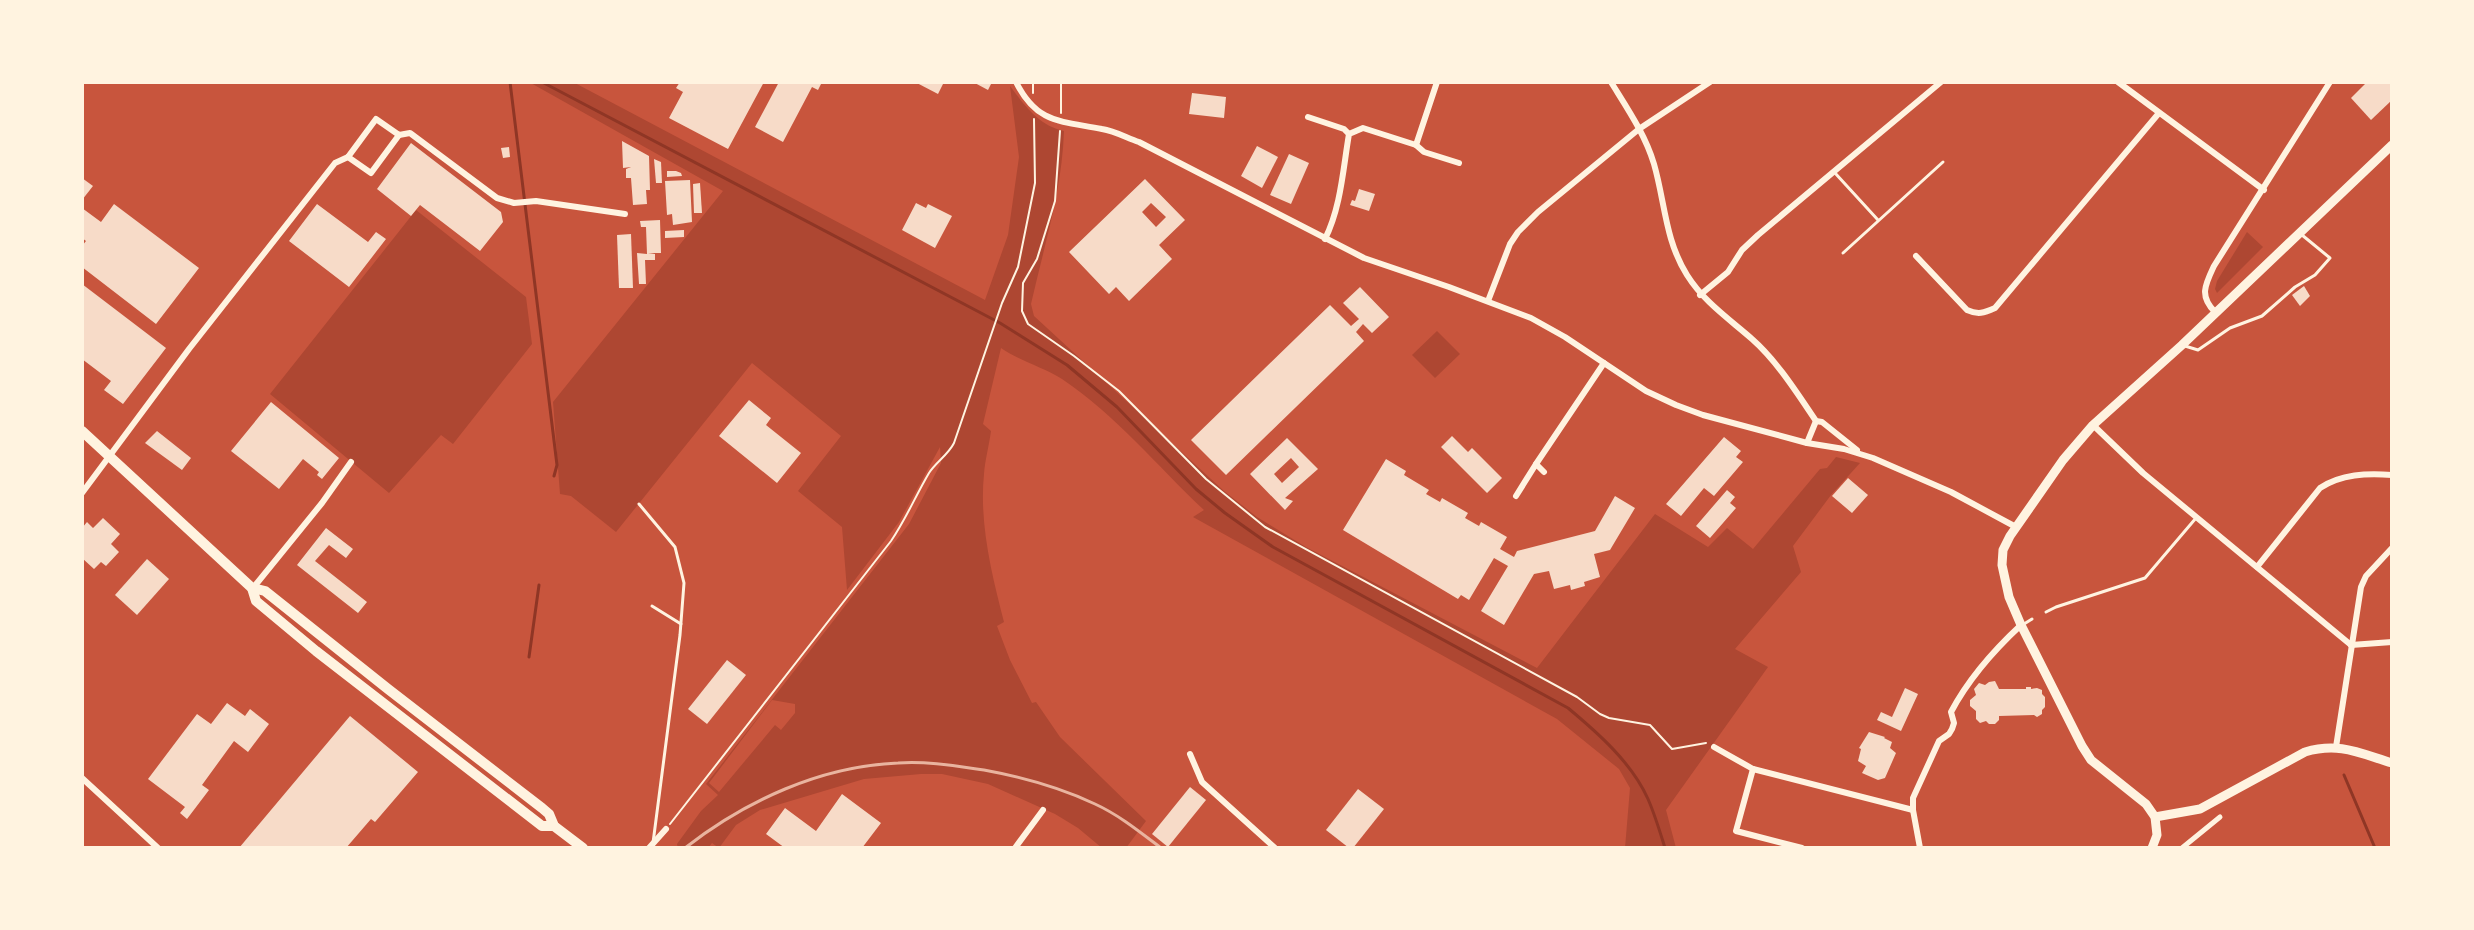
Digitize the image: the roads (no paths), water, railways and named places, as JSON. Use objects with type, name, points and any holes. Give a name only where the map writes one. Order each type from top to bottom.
[{"type":"main road","points":[[2152,848],[2157,835],[2155,817],[2146,804],[2091,760],[2021,625],[2009,597],[2002,565],[2003,550],[2063,460],[2093,425],[2182,345],[2392,145]]},
{"type":"main road","points":[[82,431],[252,588],[265,591],[542,808],[549,814],[554,826],[583,848]]},
{"type":"main road","points":[[2155,817],[2200,809],[2305,752],[2320,747],[2336,747],[2392,763]]},
{"type":"street","points":[[1016,82],[1030,104],[1044,116],[1061,123],[1106,129],[1139,142],[1364,258],[1531,318],[1646,391],[1676,405],[1807,443],[1863,455],[1951,492],[2016,527]]},
{"type":"street","points":[[1416,145],[1437,82]]},
{"type":"street","points":[[1611,82],[1639,129],[1654,163],[1673,249],[1700,295],[1771,359],[1816,421],[1822,422],[1863,455]]},
{"type":"street","points":[[1488,301],[1504,257],[1518,232],[1538,212],[1639,129],[1710,82]]},
{"type":"street","points":[[1700,295],[1728,272],[1742,250],[1941,82]]},
{"type":"street","points":[[2118,82],[2264,190]]},
{"type":"street","points":[[2215,312],[2204,298],[2205,285],[2214,266],[2330,82]]},
{"type":"street","points":[[1916,256],[1967,310],[1985,313],[1995,308],[2159,113]]},
{"type":"street","points":[[1308,117],[1344,129],[1349,134]]},
{"type":"street","points":[[82,493],[189,349],[335,163],[348,157],[376,119],[399,135]]},
{"type":"street","points":[[1349,134],[1363,128],[1459,163]]},
{"type":"street","points":[[348,157],[371,173],[399,135],[410,133],[497,198],[625,214]]},
{"type":"street","points":[[1325,239],[1332,225],[1349,134]]},
{"type":"street","points":[[1516,496],[1604,363]]},
{"type":"street","points":[[1807,443],[1816,421]]},
{"type":"street","points":[[2093,425],[2143,473],[2351,645],[2392,642]]},
{"type":"street","points":[[252,588],[322,503],[351,462]]},
{"type":"street","points":[[1536,464],[1544,472]]},
{"type":"street","points":[[2257,567],[2320,488],[2340,478],[2392,475]]},
{"type":"street","points":[[2336,747],[2361,587],[2366,576],[2392,548]]},
{"type":"street","points":[[1920,848],[1913,810],[1918,784],[1939,741],[1952,729],[1951,712],[1964,687],[2021,625]]},
{"type":"street","points":[[1714,747],[1753,769],[1913,810]]},
{"type":"street","points":[[1190,754],[1202,782],[1275,848]]},
{"type":"street","points":[[1753,769],[1736,831],[1802,848]]},
{"type":"street","points":[[82,778],[158,848]]},
{"type":"street","points":[[1015,848],[1043,810]]},
{"type":"street","points":[[2182,848],[2220,817]]},
{"type":"street","points":[[651,845],[666,829]]},
{"type":"lane","points":[[1843,253],[1943,162]]},
{"type":"lane","points":[[1833,171],[1878,220]]},
{"type":"lane","points":[[2182,345],[2198,350],[2230,328],[2262,316],[2295,287],[2315,275],[2330,258],[2299,233]]},
{"type":"lane","points":[[639,504],[675,547],[684,583],[660,807],[651,845]]},
{"type":"lane","points":[[2046,612],[2145,578],[2196,518]]},
{"type":"lane","points":[[652,606],[681,624]]},
{"type":"lane","points":[[2021,625],[2032,619]]},
{"type":"waterway","points":[[510,82],[557,465],[554,476]]},
{"type":"waterway","points":[[542,82],[1000,323],[1067,365],[1117,407],[1196,489],[1273,547],[1568,708],[1602,738],[1633,773],[1648,799],[1665,848]]},
{"type":"waterway","points":[[529,657],[539,585]]},
{"type":"waterway","points":[[2344,775],[2375,848]]},
{"type":"railway","points":[[685,848],[733,815],[785,789],[841,771],[909,763],[984,770],[1054,788],[1104,808],[1161,848]]}]
